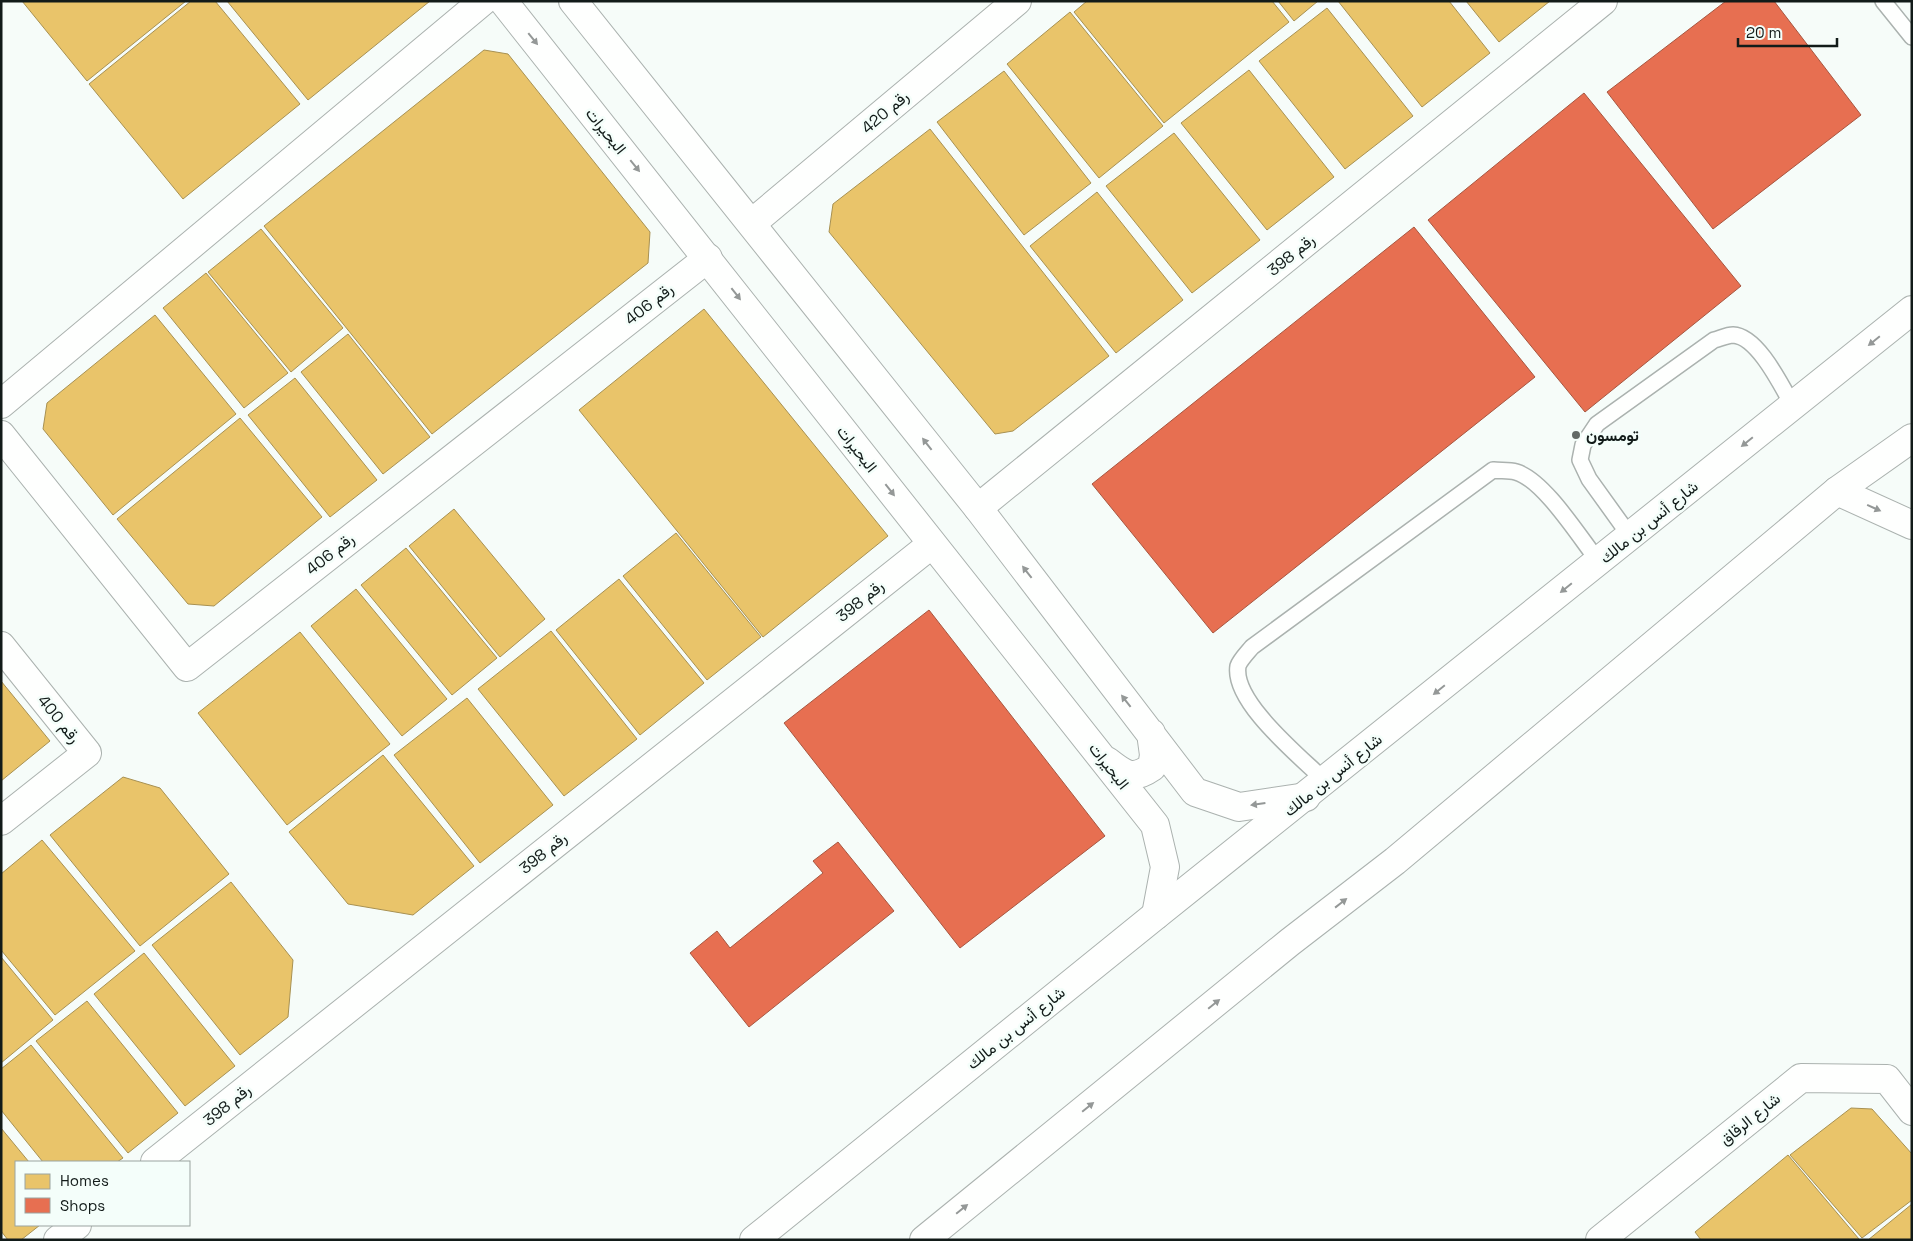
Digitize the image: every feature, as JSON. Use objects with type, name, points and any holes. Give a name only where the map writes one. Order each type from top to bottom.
[{"type":"street","points":[[1,404],[482,1]]},
{"type":"street","name":"البحيرات","points":[[503,1],[1155,825],[1165,867],[1156,915]]},
{"type":"street","points":[[573,1],[978,508],[1195,792],[1238,807],[1316,789]]},
{"type":"street","name":"رقم 398","points":[[978,508],[1603,1]]},
{"type":"street","name":"رقم 420","points":[[752,223],[1008,4]]},
{"type":"street","name":"رقم 406","points":[[1,435],[186,667],[708,258]]},
{"type":"street","name":"شارع أنس بن مالك","points":[[754,1240],[1156,915],[1316,789],[1912,310]]},
{"type":"street","points":[[924,1240],[1283,949],[1395,861],[1837,491],[1912,438]]},
{"type":"street","points":[[1837,491],[1912,525]]},
{"type":"street","name":"رقم 398","points":[[156,1161],[932,544]]},
{"type":"street","name":"رقم 400","points":[[1,646],[87,753],[1,820]]},
{"type":"street","points":[[1104,759],[1128,775],[1141,775],[1152,767],[1154,755],[1151,733]]},
{"type":"street","name":"شارع الرقاق","points":[[1600,1240],[1801,1078],[1887,1079],[1912,1111]]},
{"type":"street","points":[[58,1240],[76,1226]]},
{"type":"lane","points":[[1883,1],[1912,37]]},
{"type":"lane","points":[[1630,536],[1589,480],[1580,460],[1584,445],[1597,424],[1714,340],[1733,335],[1745,339],[1766,359],[1793,406]]},
{"type":"lane","points":[[1316,789],[1256,712],[1238,683],[1238,664],[1252,647],[1493,470],[1515,472],[1529,478],[1544,491],[1599,562]]},
{"type":"building: Homes","points":[[22,1],[186,1],[87,81]]},
{"type":"building: Homes","points":[[191,1],[215,1],[300,104],[183,199],[89,84]]},
{"type":"building: Homes","points":[[227,1],[430,1],[308,100]]},
{"type":"building: Homes","points":[[1087,1],[1272,1],[1289,22],[1164,123],[1074,12]]},
{"type":"building: Homes","points":[[1278,1],[1318,1],[1294,21]]},
{"type":"building: Homes","points":[[1338,1],[1449,1],[1490,53],[1422,107]]},
{"type":"building: Homes","points":[[1466,1],[1550,1],[1499,42]]},
{"type":"building: Homes","points":[[1327,8],[1413,116],[1345,169],[1259,61]]},
{"type":"building: Homes","points":[[1070,12],[1163,126],[1099,178],[1007,64]]},
{"type":"building: Homes","points":[[484,50],[508,54],[650,232],[648,263],[432,434],[264,226]]},
{"type":"building: Homes","points":[[1249,70],[1334,177],[1267,230],[1181,123]]},
{"type":"building: Homes","points":[[1004,71],[1091,183],[1024,235],[937,122]]},
{"type":"building: Homes","points":[[930,129],[1109,356],[1013,431],[995,434],[829,232],[833,204]]},
{"type":"building: Homes","points":[[1174,133],[1260,240],[1192,293],[1106,186]]},
{"type":"building: Homes","points":[[1097,192],[1183,300],[1116,353],[1030,246]]},
{"type":"building: Homes","points":[[261,229],[343,328],[291,372],[208,272]]},
{"type":"building: Homes","points":[[206,273],[288,373],[244,408],[163,308]]},
{"type":"building: Homes","points":[[704,309],[888,536],[763,637],[579,410]]},
{"type":"building: Homes","points":[[155,315],[236,414],[113,515],[43,429],[47,403]]},
{"type":"building: Homes","points":[[348,334],[430,437],[383,474],[301,372]]},
{"type":"building: Homes","points":[[295,378],[377,480],[330,517],[248,415]]},
{"type":"building: Homes","points":[[240,418],[322,517],[214,606],[188,604],[117,519]]},
{"type":"building: Homes","points":[[454,509],[545,619],[500,657],[409,546]]},
{"type":"building: Homes","points":[[676,533],[761,637],[707,680],[623,576]]},
{"type":"building: Homes","points":[[406,548],[497,658],[452,695],[361,585]]},
{"type":"building: Homes","points":[[619,579],[704,683],[640,735],[556,630]]},
{"type":"building: Homes","points":[[356,589],[447,699],[402,736],[311,626]]},
{"type":"building: Homes","points":[[551,631],[637,739],[564,796],[478,689]]},
{"type":"building: Homes","points":[[300,632],[390,744],[287,825],[198,713]]},
{"type":"building: Homes","points":[[1,681],[50,741],[1,781]]},
{"type":"building: Homes","points":[[467,698],[553,805],[480,863],[394,755]]},
{"type":"building: Homes","points":[[383,755],[474,866],[413,915],[348,904],[289,832]]},
{"type":"building: Homes","points":[[123,777],[160,788],[229,874],[140,946],[50,835]]},
{"type":"building: Homes","points":[[42,840],[135,951],[55,1015],[1,950],[1,874]]},
{"type":"building: Homes","points":[[231,882],[293,960],[288,1017],[240,1055],[152,945]]},
{"type":"building: Homes","points":[[144,953],[235,1066],[185,1106],[94,994]]},
{"type":"building: Homes","points":[[1,957],[53,1020],[1,1063]]},
{"type":"building: Homes","points":[[87,1001],[178,1113],[128,1153],[36,1041]]},
{"type":"building: Homes","points":[[31,1045],[123,1158],[118,1161],[42,1161],[1,1110],[1,1069]]},
{"type":"building: Homes","points":[[1851,1108],[1872,1109],[1912,1154],[1912,1200],[1862,1238],[1790,1155]]},
{"type":"building: Homes","points":[[1,1128],[28,1161],[15,1161],[15,1226],[39,1226],[21,1240],[8,1240],[1,1231]]},
{"type":"building: Homes","points":[[1788,1155],[1859,1239],[1701,1240],[1695,1232]]},
{"type":"building: Homes","points":[[1912,1204],[1912,1240],[1868,1240]]},
{"type":"building: Shops","points":[[1726,1],[1774,1],[1861,115],[1713,229],[1607,92]]},
{"type":"building: Shops","points":[[1584,93],[1741,286],[1585,412],[1428,220]]},
{"type":"building: Shops","points":[[1414,227],[1535,377],[1213,633],[1092,484]]},
{"type":"building: Shops","points":[[929,610],[1105,836],[960,948],[784,723]]},
{"type":"building: Shops","points":[[838,842],[894,911],[749,1027],[690,953],[717,931],[730,948],[823,873],[813,861]]},
{"type":"place","name":"تومسون","points":[[1576,435]]}]
